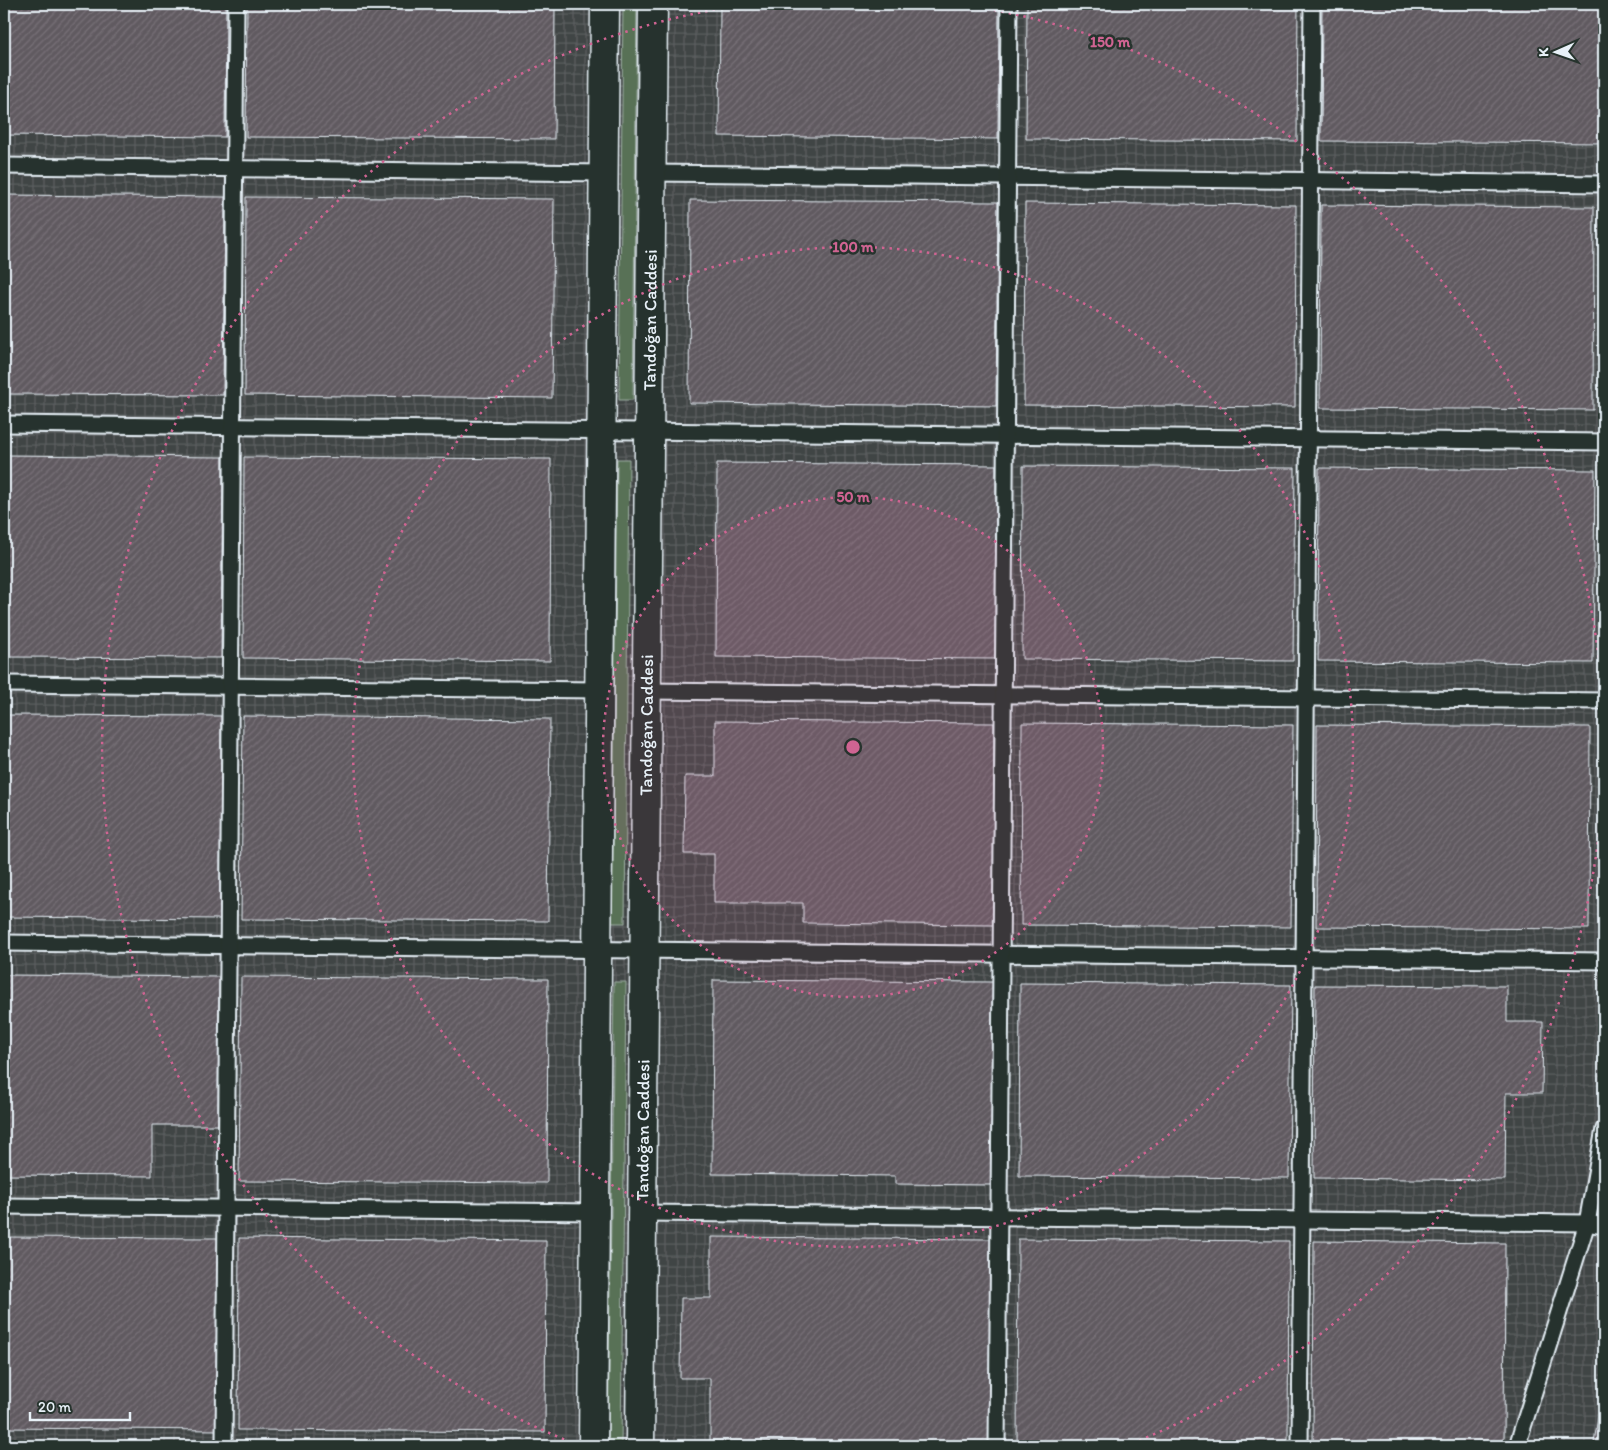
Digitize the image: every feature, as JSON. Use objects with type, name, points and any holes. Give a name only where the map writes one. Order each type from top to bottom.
[{"type":"street","points":[[593,1446],[605,4]]},
{"type":"street","name":"Tandoğan Caddesi","points":[[640,1446],[652,4]]},
{"type":"lane","points":[[224,1446],[236,4]]},
{"type":"lane","points":[[998,1446],[1009,4]]},
{"type":"lane","points":[[1300,1446],[1312,4]]},
{"type":"lane","points":[[4,166],[604,172]]},
{"type":"lane","points":[[651,173],[1604,184]]},
{"type":"lane","points":[[4,424],[1604,442]]},
{"type":"lane","points":[[4,684],[600,690]]},
{"type":"lane","points":[[646,691],[1604,701]]},
{"type":"lane","points":[[4,943],[1604,961]]},
{"type":"lane","points":[[1517,1446],[1587,1223],[1604,1129]]},
{"type":"lane","points":[[4,1206],[595,1212]]},
{"type":"lane","points":[[642,1212],[1587,1223],[1604,1226]]},
{"type":"shaded area","points":[[4,4],[1604,4],[1604,1446],[4,1446]]},
{"type":"green space","points":[[623,4],[637,4],[633,400],[619,400]]},
{"type":"green space","points":[[617,459],[629,459],[625,923],[612,923]]},
{"type":"green space","points":[[614,982],[626,982],[621,1446],[608,1446]]},
{"type":"building","points":[[4,4],[226,4],[225,137],[4,135]]},
{"type":"building","points":[[247,4],[555,4],[554,139],[246,137]]},
{"type":"building","points":[[720,4],[999,4],[998,139],[719,136]]},
{"type":"building","points":[[1027,4],[1298,4],[1297,141],[1026,139]]},
{"type":"building","points":[[1322,4],[1604,4],[1604,143],[1321,141]]},
{"type":"building","points":[[4,195],[225,197],[223,395],[4,394]]},
{"type":"building","points":[[246,197],[554,199],[552,398],[245,395]]},
{"type":"building","points":[[690,200],[998,202],[996,406],[689,403]]},
{"type":"building","points":[[1025,203],[1296,205],[1295,407],[1024,405]]},
{"type":"building","points":[[1321,205],[1594,207],[1593,410],[1320,408]]},
{"type":"building","points":[[4,455],[223,457],[221,658],[4,657]]},
{"type":"building","points":[[244,457],[551,459],[550,661],[243,658]]},
{"type":"building","points":[[717,463],[996,465],[995,659],[716,657]]},
{"type":"building","points":[[1023,466],[1295,468],[1293,661],[1022,659]]},
{"type":"building","points":[[1319,468],[1595,470],[1593,663],[1318,661]]},
{"type":"building","points":[[4,715],[221,716],[220,919],[4,917]]},
{"type":"building","points":[[243,716],[550,719],[548,921],[241,919]]},
{"type":"building","points":[[715,721],[994,723],[993,925],[803,923],[803,903],[714,903],[714,854],[684,854],[685,776],[715,776]]},
{"type":"building","points":[[1022,723],[1293,725],[1291,927],[1021,925]]},
{"type":"building","points":[[1317,725],[1590,727],[1589,929],[1316,927]]},
{"type":"building","points":[[4,975],[219,977],[218,1125],[152,1125],[152,1176],[4,1175]]},
{"type":"building","points":[[241,977],[548,979],[547,1183],[239,1181]]},
{"type":"building","points":[[713,980],[993,982],[991,1185],[895,1184],[895,1176],[712,1174]]},
{"type":"building","points":[[1020,983],[1291,985],[1289,1178],[1019,1176]]},
{"type":"building","points":[[1315,985],[1507,986],[1507,1022],[1543,1022],[1542,1093],[1506,1093],[1505,1180],[1314,1178]]},
{"type":"building","points":[[4,1237],[218,1238],[216,1430],[4,1428]]},
{"type":"building","points":[[711,1237],[991,1239],[989,1443],[710,1441],[710,1378],[680,1378],[681,1298],[711,1298]]},
{"type":"building","points":[[239,1238],[546,1241],[545,1432],[238,1430]]},
{"type":"building","points":[[1018,1239],[1289,1241],[1288,1445],[1017,1443]]},
{"type":"building","points":[[1314,1241],[1505,1243],[1504,1446],[1313,1445]]},
{"type":"building","points":[[1604,1382],[1604,1443],[1594,1442]]}]
